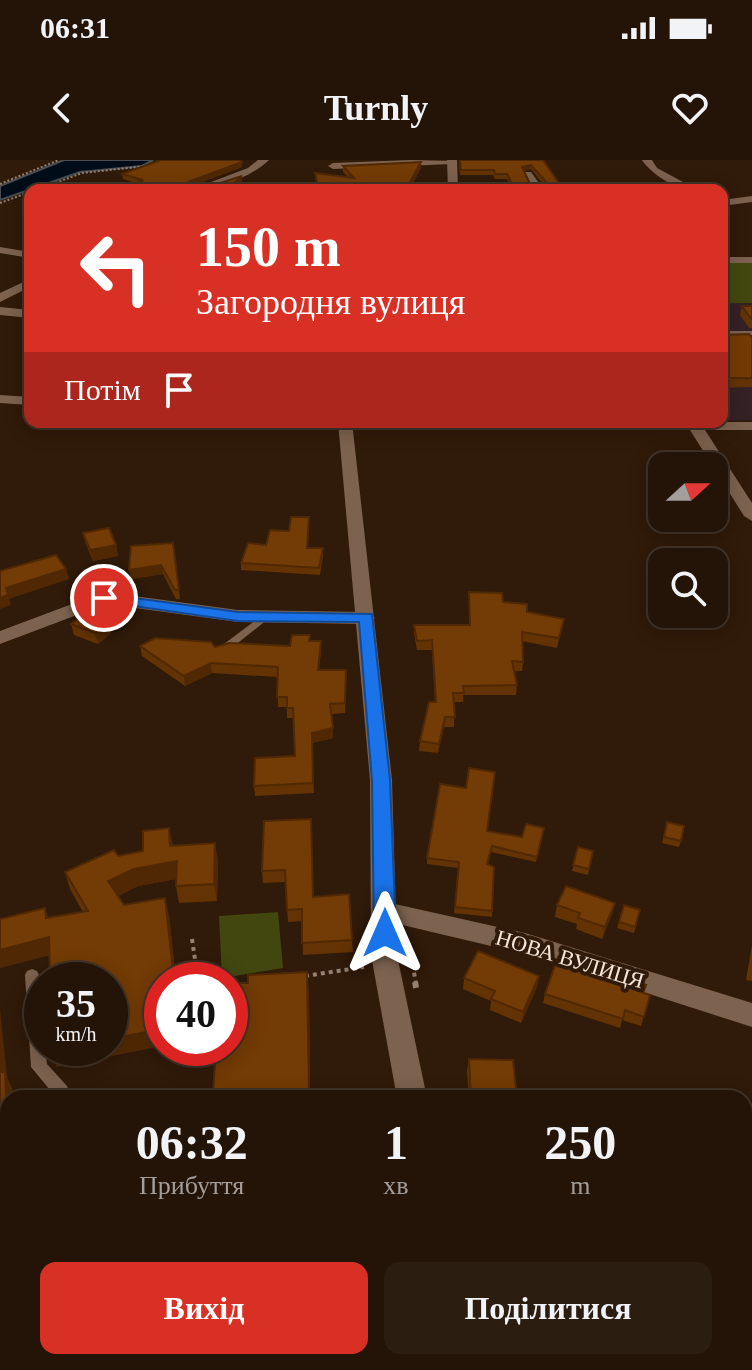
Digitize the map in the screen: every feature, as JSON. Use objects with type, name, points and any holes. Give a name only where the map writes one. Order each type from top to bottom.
[{"type":"street","points":[[212,184],[251,170],[264,160]]},
{"type":"street","points":[[322,160],[343,175]]},
{"type":"street","points":[[333,166],[452,160],[453,184]]},
{"type":"street","points":[[647,160],[654,170],[681,184]]},
{"type":"street","points":[[528,174],[535,184]]},
{"type":"street","points":[[728,202],[752,199]]},
{"type":"street","points":[[0,250],[24,254]]},
{"type":"street","points":[[728,260],[752,260]]},
{"type":"street","points":[[0,298],[24,287]]},
{"type":"street","points":[[0,311],[24,313]]},
{"type":"street","points":[[0,399],[24,401]]},
{"type":"street","points":[[728,426],[752,426]]},
{"type":"street","points":[[347,428],[381,780],[386,963],[410,1090]]},
{"type":"street","points":[[695,428],[751,514]]},
{"type":"street","points":[[0,638],[104,598],[264,617],[366,618]]},
{"type":"street","name":"НОВА ВУЛИЦЯ","points":[[386,912],[428,918],[498,937],[752,1015]]},
{"type":"lane","points":[[728,333],[752,333]]},
{"type":"lane","points":[[220,652],[264,617]]},
{"type":"lane","points":[[39,1066],[60,1090]]},
{"type":"path","points":[[0,184],[59,160]]},
{"type":"path","points":[[53,184],[82,173],[154,164]]},
{"type":"path","points":[[0,203],[24,194]]},
{"type":"path","points":[[192,939],[195,962]]},
{"type":"path","points":[[290,978],[386,963]]},
{"type":"shaded area","points":[[64,160],[153,160],[142,166],[80,172],[46,184],[24,184],[24,192],[0,200],[0,186]]},
{"type":"shaded area","points":[[728,262],[752,263],[752,420],[728,421]]},
{"type":"green space","points":[[728,263],[752,263],[752,303],[728,303]]},
{"type":"green space","points":[[278,912],[283,968],[248,974],[248,962],[221,962],[219,916]]},
{"type":"building","points":[[161,160],[242,162],[188,184],[142,184],[145,183],[138,181],[143,180],[122,174]]},
{"type":"building","points":[[460,160],[543,160],[559,183],[547,183],[531,165],[522,167],[530,184],[512,184],[507,174],[495,174],[494,170],[461,170]]},
{"type":"building","points":[[421,162],[409,184],[318,184],[315,173],[354,178],[343,166]]},
{"type":"building","points":[[242,176],[233,184],[217,184]]},
{"type":"building","points":[[742,306],[752,306],[752,319],[751,319]]},
{"type":"building","points":[[749,334],[752,338],[752,378],[728,378],[728,335]]},
{"type":"building","points":[[291,517],[309,517],[307,548],[323,548],[319,568],[241,563],[248,543],[266,545],[270,530],[289,531]]},
{"type":"building","points":[[109,528],[116,545],[90,550],[83,533]]},
{"type":"building","points":[[173,543],[179,590],[175,590],[161,565],[129,570],[131,546]]},
{"type":"building","points":[[56,555],[66,569],[6,588],[8,595],[0,598],[0,571]]},
{"type":"building","points":[[469,592],[502,593],[503,602],[527,604],[527,612],[564,619],[559,638],[522,632],[523,662],[512,661],[517,685],[463,686],[464,693],[453,693],[455,717],[445,717],[439,744],[420,741],[429,702],[436,702],[432,640],[417,641],[414,625],[470,625]]},
{"type":"building","points":[[92,608],[100,611],[108,622],[95,633],[71,624]]},
{"type":"building","points":[[292,635],[310,635],[309,641],[321,641],[318,670],[346,670],[345,703],[330,704],[333,728],[312,733],[313,783],[254,786],[255,758],[295,756],[293,708],[287,708],[287,697],[277,697],[278,667],[211,663],[184,676],[140,646],[155,638],[211,642],[215,647],[229,643],[290,646]]},
{"type":"building","points":[[469,768],[495,772],[487,831],[522,837],[526,824],[544,828],[537,857],[492,846],[487,864],[494,867],[492,911],[455,907],[459,862],[427,858],[440,784],[466,788]]},
{"type":"building","points":[[311,819],[313,897],[349,894],[352,940],[302,943],[302,909],[287,910],[285,870],[262,871],[264,821]]},
{"type":"building","points":[[667,822],[684,826],[681,841],[664,837]]},
{"type":"building","points":[[169,828],[170,846],[215,843],[214,884],[176,886],[177,861],[134,869],[108,881],[124,905],[165,898],[172,962],[144,962],[144,1032],[128,1036],[128,962],[50,962],[49,937],[0,950],[0,919],[45,908],[46,918],[88,911],[65,872],[114,850],[118,856],[143,851],[143,831]]},
{"type":"building","points":[[578,847],[593,851],[589,869],[573,865]]},
{"type":"building","points":[[566,886],[615,903],[605,927],[578,918],[580,913],[557,905]]},
{"type":"building","points":[[624,905],[640,910],[635,927],[619,922]]},
{"type":"building","points":[[478,951],[539,976],[523,1012],[491,999],[495,991],[464,978]]},
{"type":"building","points":[[558,957],[646,985],[643,993],[650,995],[644,1017],[625,1010],[623,1019],[545,994]]},
{"type":"building","points":[[307,972],[309,1090],[213,1090],[215,1066],[248,1066],[248,975]]},
{"type":"building","points":[[469,1059],[513,1060],[516,1090],[471,1090]]},
{"type":"building","points":[[0,1064],[1,1072],[5,1072],[6,1090],[0,1090]]},
{"type":"route","points":[[104,598],[238,616],[366,618],[381,780],[385,933]]}]
